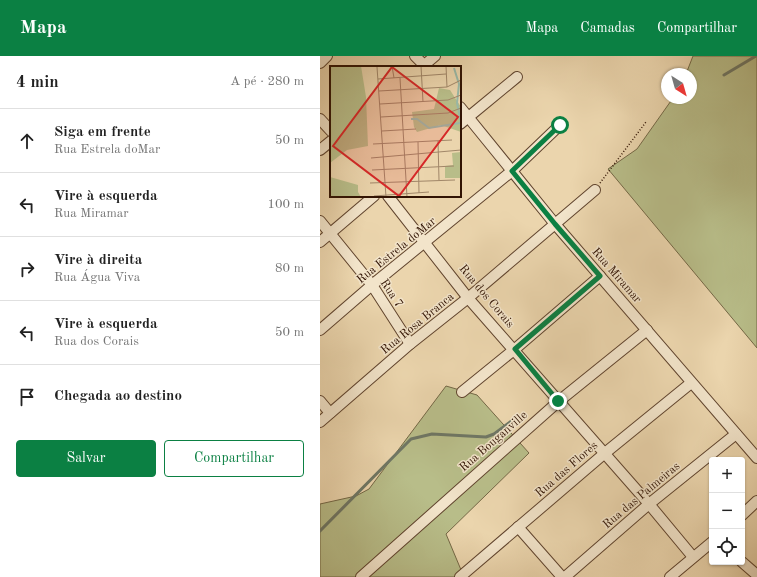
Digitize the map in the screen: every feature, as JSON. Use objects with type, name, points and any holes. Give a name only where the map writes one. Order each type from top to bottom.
[{"type":"street","points":[[320,63],[327,56]]},
{"type":"street","points":[[415,56],[424,66],[435,56]]},
{"type":"street","points":[[461,123],[517,77]]},
{"type":"street","name":"Rua Miramar","points":[[461,108],[555,224],[757,458]]},
{"type":"street","points":[[320,119],[330,130]]},
{"type":"street","name":"Rua Estrela doMar","points":[[320,330],[372,285],[512,171],[560,125]]},
{"type":"street","points":[[320,150],[330,142]]},
{"type":"street","name":"Rua Rosa Branca","points":[[320,422],[410,344],[468,298],[595,190]]},
{"type":"street","points":[[320,242],[373,197]]},
{"type":"street","name":"Rua dos Corais","points":[[389,197],[426,242],[468,298],[515,349],[558,401],[649,504],[693,558]]},
{"type":"street","name":"Rua 7","points":[[320,220],[372,285],[410,344]]},
{"type":"street","points":[[462,392],[600,276]]},
{"type":"street","name":"Rua Bouganville","points":[[361,577],[558,401],[647,330]]},
{"type":"street","name":"Rua das Flores","points":[[460,577],[605,453],[691,383]]},
{"type":"street","points":[[320,400],[330,413]]},
{"type":"street","name":"Rua das Palmeiras","points":[[564,577],[649,504],[736,434]]},
{"type":"street","points":[[745,512],[757,502]]},
{"type":"street","points":[[518,527],[564,577]]},
{"type":"street","points":[[670,577],[709,545]]},
{"type":"street","points":[[745,565],[757,575]]},
{"type":"path","points":[[595,190],[646,122]]},
{"type":"green space","points":[[693,56],[757,56],[757,348],[608,169],[637,149],[669,104],[697,104],[697,68],[688,68]]},
{"type":"green space","points":[[446,386],[477,395],[529,453],[446,534],[464,577],[320,577],[320,504],[356,496],[369,489]]},
{"type":"waterway","points":[[724,75],[756,56]]},
{"type":"waterway","points":[[320,531],[411,439],[432,434],[486,437],[494,434],[514,419]]},
{"type":"route","points":[[558,401],[515,349],[600,276],[512,171],[560,125]]}]
